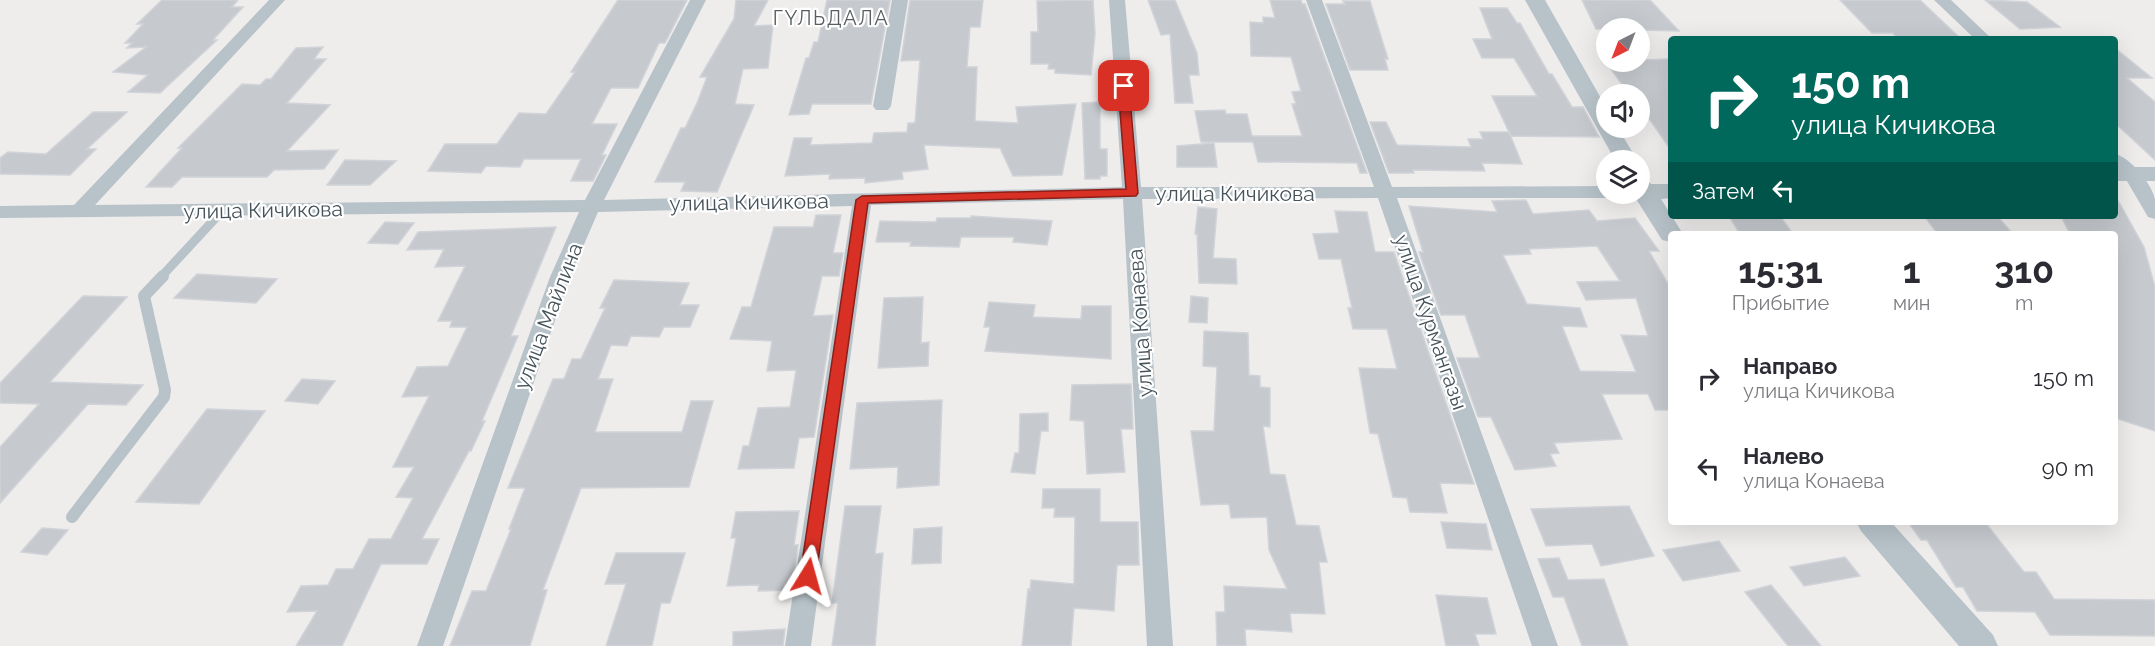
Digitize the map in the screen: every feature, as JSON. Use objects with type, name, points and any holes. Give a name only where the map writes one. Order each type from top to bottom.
[{"type":"street","points":[[78,211],[277,0]]},
{"type":"street","name":"улица Майлина","points":[[430,646],[560,277],[591,206],[698,0]]},
{"type":"street","points":[[882,106],[900,0]]},
{"type":"street","name":"улица Конаева","points":[[1117,0],[1132,193],[1160,646]]},
{"type":"street","name":"улица Курмангазы","points":[[1314,0],[1385,192],[1545,646]]},
{"type":"street","points":[[1535,0],[1596,108]]},
{"type":"street","points":[[1942,0],[1981,36]]},
{"type":"street","points":[[2120,169],[2155,174]]},
{"type":"street","points":[[2120,169],[2155,213]]},
{"type":"street","points":[[1650,190],[1668,191]]},
{"type":"street","name":"улица Кичикова","points":[[0,212],[591,206],[1132,193],[1596,192]]},
{"type":"street","points":[[798,646],[862,200]]},
{"type":"street","points":[[1650,202],[1669,231]]},
{"type":"street","points":[[1875,525],[1981,646]]},
{"type":"lane","points":[[72,517],[164,396],[164,384],[144,296],[224,210]]},
{"type":"building","points":[[162,0],[238,0],[232,7],[243,7],[213,40],[217,40],[160,93],[128,92],[148,75],[113,72],[146,47],[127,48],[132,43],[125,43],[143,24],[137,24]]},
{"type":"building","points":[[618,0],[687,0],[665,43],[659,43],[638,88],[611,88],[592,124],[617,124],[602,155],[606,155],[593,181],[571,181],[581,159],[524,159],[520,167],[486,166],[481,173],[428,171],[445,144],[497,144],[519,113],[546,114],[575,72],[571,72]]},
{"type":"building","points":[[736,0],[768,0],[754,26],[773,25],[768,68],[743,69],[735,104],[754,105],[717,192],[681,191],[685,182],[655,182],[681,128],[685,128],[697,103],[707,77],[700,77],[734,19]]},
{"type":"building","points":[[827,0],[890,0],[871,104],[812,104],[809,114],[789,115],[806,58],[809,58],[814,42],[818,42]]},
{"type":"building","points":[[910,0],[983,0],[980,27],[970,27],[967,67],[977,67],[975,121],[1018,123],[1016,107],[1076,104],[1062,175],[1013,176],[1000,148],[924,145],[928,169],[902,172],[903,179],[865,183],[865,178],[829,179],[830,174],[785,176],[794,138],[812,138],[810,145],[872,143],[874,133],[907,132],[908,123],[915,123],[920,60],[901,61]]},
{"type":"building","points":[[1093,0],[1095,34],[1091,75],[1055,73],[1055,69],[1048,69],[1049,64],[1031,64],[1031,32],[1038,32],[1037,1]]},
{"type":"building","points":[[1148,0],[1175,0],[1197,53],[1199,75],[1189,75],[1193,103],[1175,103],[1170,34],[1161,35]]},
{"type":"building","points":[[1270,0],[1301,0],[1302,4],[1305,4],[1367,173],[1360,173],[1357,163],[1258,162],[1253,142],[1201,142],[1195,111],[1225,110],[1226,114],[1247,114],[1252,136],[1302,136],[1292,104],[1296,104],[1292,92],[1301,91],[1291,57],[1251,56],[1250,22],[1263,23],[1263,17],[1275,18]]},
{"type":"building","points":[[1582,0],[1650,0],[1679,31],[1650,30],[1650,18],[1596,18],[1596,29]]},
{"type":"building","points":[[1840,0],[1920,0],[1958,36],[1896,36],[1893,33],[1872,33]]},
{"type":"building","points":[[1985,0],[2027,2],[2060,27],[2020,29]]},
{"type":"building","points":[[1343,1],[1370,1],[1388,59],[1385,59],[1388,70],[1350,70],[1326,4],[1345,4]]},
{"type":"building","points":[[1480,8],[1507,8],[1517,23],[1520,23],[1549,74],[1552,74],[1572,107],[1583,107],[1596,131],[1596,137],[1511,136],[1492,96],[1537,96],[1514,58],[1482,58],[1473,39],[1492,39]]},
{"type":"building","points":[[323,47],[314,59],[326,59],[287,103],[330,105],[287,151],[338,150],[324,169],[274,170],[267,177],[182,177],[172,187],[146,187],[182,148],[178,148],[242,84],[260,85],[266,79],[271,79],[296,48]]},
{"type":"building","points":[[2118,50],[2152,78],[2127,78],[2155,102],[2155,160],[2118,126]]},
{"type":"building","points":[[1668,59],[1668,146],[1650,120],[1650,84],[1622,84],[1613,72],[1650,72],[1650,60]]},
{"type":"building","points":[[1100,102],[1100,149],[1107,149],[1107,176],[1100,176],[1100,179],[1085,179],[1082,103]]},
{"type":"building","points":[[93,112],[127,112],[87,149],[96,149],[70,175],[0,174],[0,158],[8,152],[46,154]]},
{"type":"building","points":[[1370,122],[1386,122],[1397,145],[1471,147],[1468,139],[1483,139],[1480,132],[1509,132],[1522,164],[1482,163],[1485,171],[1413,170],[1414,173],[1389,173]]},
{"type":"building","points":[[1214,143],[1217,167],[1177,167],[1177,146]]},
{"type":"building","points":[[345,160],[396,161],[370,185],[327,185]]},
{"type":"building","points":[[1526,200],[1533,214],[1589,210],[1597,221],[1635,218],[1659,251],[1649,251],[1668,284],[1668,410],[1655,410],[1648,394],[1602,394],[1622,439],[1554,443],[1559,453],[1550,454],[1556,466],[1515,470],[1491,417],[1478,417],[1457,358],[1480,358],[1465,315],[1441,315],[1419,252],[1423,252],[1409,206],[1497,212],[1492,201]],"holes":[[[1597,246],[1620,281],[1577,282],[1586,300],[1636,298],[1648,336],[1621,335],[1636,372],[1580,371],[1562,326],[1587,327],[1580,308],[1527,304],[1503,255],[1531,254],[1529,249]]]},
{"type":"building","points":[[2118,200],[2144,247],[2155,287],[2155,431],[2118,419],[2118,231],[2068,231],[2062,219],[2118,219]]},
{"type":"building","points":[[1198,207],[1217,209],[1213,258],[1236,259],[1237,284],[1199,283],[1197,234],[1195,234]]},
{"type":"building","points":[[1335,211],[1367,212],[1375,252],[1394,252],[1474,484],[1440,483],[1447,513],[1410,512],[1407,498],[1393,497],[1378,434],[1370,433],[1359,368],[1397,369],[1387,329],[1353,329],[1348,308],[1352,308],[1341,259],[1319,259],[1313,234],[1339,233]]},
{"type":"building","points":[[816,215],[841,215],[833,253],[843,253],[839,276],[822,276],[813,316],[833,315],[814,437],[799,438],[794,468],[738,469],[743,446],[749,446],[758,408],[790,407],[796,370],[767,371],[772,341],[730,339],[742,307],[751,307],[774,227],[813,227]]},
{"type":"building","points":[[971,216],[1052,221],[1047,245],[1013,242],[1014,237],[961,237],[959,247],[910,246],[911,242],[876,242],[880,221],[936,222],[937,218],[971,218]]},
{"type":"building","points":[[1731,219],[1782,219],[1791,231],[1738,231]]},
{"type":"building","points":[[1926,219],[2000,219],[2010,231],[1936,231]]},
{"type":"building","points":[[385,222],[414,223],[398,244],[368,243]]},
{"type":"building","points":[[556,227],[511,336],[518,336],[482,421],[485,421],[422,539],[439,539],[427,564],[381,564],[342,646],[296,646],[317,611],[287,612],[301,586],[328,585],[336,569],[353,569],[369,539],[391,539],[413,498],[396,497],[414,467],[393,467],[429,396],[402,397],[417,367],[448,366],[467,327],[450,327],[452,321],[438,321],[465,266],[435,267],[444,249],[407,250],[418,232]]},
{"type":"building","points":[[197,274],[277,279],[256,303],[174,298]]},
{"type":"building","points":[[614,280],[689,283],[680,305],[699,305],[690,327],[664,327],[659,337],[631,336],[627,346],[611,345],[598,379],[613,379],[595,432],[682,432],[691,401],[713,401],[689,487],[581,488],[543,590],[547,590],[530,646],[450,646],[472,591],[486,591],[511,529],[509,529],[525,488],[508,488],[553,379],[564,379],[572,359],[581,359],[605,308],[600,308]]},
{"type":"building","points":[[83,296],[127,297],[50,382],[143,385],[126,405],[88,404],[0,503],[0,447],[39,404],[0,403],[0,383]]},
{"type":"building","points":[[1191,296],[1208,298],[1207,323],[1189,322]]},
{"type":"building","points":[[923,297],[921,343],[929,342],[928,366],[878,368],[884,298]]},
{"type":"building","points":[[989,302],[1035,305],[1033,317],[1081,319],[1082,306],[1111,306],[1111,359],[985,351],[990,327],[984,327]]},
{"type":"building","points":[[1204,331],[1248,333],[1249,375],[1260,376],[1260,387],[1270,388],[1270,427],[1263,426],[1270,474],[1285,475],[1296,525],[1319,526],[1327,562],[1319,562],[1325,614],[1290,613],[1292,632],[1245,629],[1246,646],[1217,646],[1216,612],[1225,612],[1224,586],[1287,589],[1269,550],[1267,517],[1231,518],[1229,504],[1201,505],[1191,431],[1214,431],[1217,367],[1203,366]]},
{"type":"building","points":[[302,379],[335,381],[318,404],[285,401]]},
{"type":"building","points":[[1131,384],[1133,429],[1121,429],[1125,472],[1087,474],[1084,421],[1070,420],[1072,385]]},
{"type":"building","points":[[942,400],[939,485],[897,488],[898,467],[850,469],[857,403]]},
{"type":"building","points":[[207,409],[265,411],[199,504],[136,502]]},
{"type":"building","points":[[1048,413],[1048,431],[1041,431],[1035,474],[1011,472],[1015,453],[1019,453],[1020,414]]},
{"type":"building","points":[[1043,489],[1100,489],[1100,522],[1138,522],[1139,565],[1117,565],[1114,611],[1074,608],[1071,646],[1022,646],[1031,580],[1074,584],[1075,517],[1054,517],[1055,508],[1042,508]]},
{"type":"building","points":[[845,506],[881,506],[875,554],[883,553],[875,646],[832,646],[838,603],[832,603]]},
{"type":"building","points":[[1629,506],[1654,556],[1601,566],[1592,544],[1546,546],[1531,509]]},
{"type":"building","points":[[799,511],[794,545],[798,545],[791,590],[758,591],[759,585],[727,586],[736,538],[731,538],[736,512]]},
{"type":"building","points":[[1441,522],[1486,524],[1492,550],[1447,548]]},
{"type":"building","points":[[1910,525],[1987,525],[2024,572],[2036,572],[2054,599],[2155,600],[2155,636],[2050,635],[2035,612],[1977,611],[1963,587],[1956,587],[1927,540],[1921,540]]},
{"type":"building","points":[[942,527],[941,563],[912,564],[914,529]]},
{"type":"building","points":[[42,528],[68,530],[47,555],[21,552]]},
{"type":"building","points":[[1719,541],[1740,571],[1683,581],[1663,550]]},
{"type":"building","points":[[616,553],[685,553],[670,603],[661,603],[652,646],[606,646],[626,584],[605,584]]},
{"type":"building","points":[[1845,557],[1860,576],[1804,586],[1790,567]]},
{"type":"building","points":[[1559,558],[1568,580],[1604,579],[1628,646],[1582,646],[1564,597],[1553,597],[1538,559]]},
{"type":"building","points":[[1771,585],[1821,646],[1788,646],[1745,592]]},
{"type":"building","points":[[1436,595],[1487,598],[1496,634],[1475,634],[1479,646],[1446,646]]},
{"type":"building","points":[[785,629],[783,646],[733,646],[733,632]]},
{"type":"district","name":"ГҮЛЬДАЛА","points":[[831,18]]},
{"type":"route","points":[[808,576],[862,200],[1132,193],[1124,86]]}]
